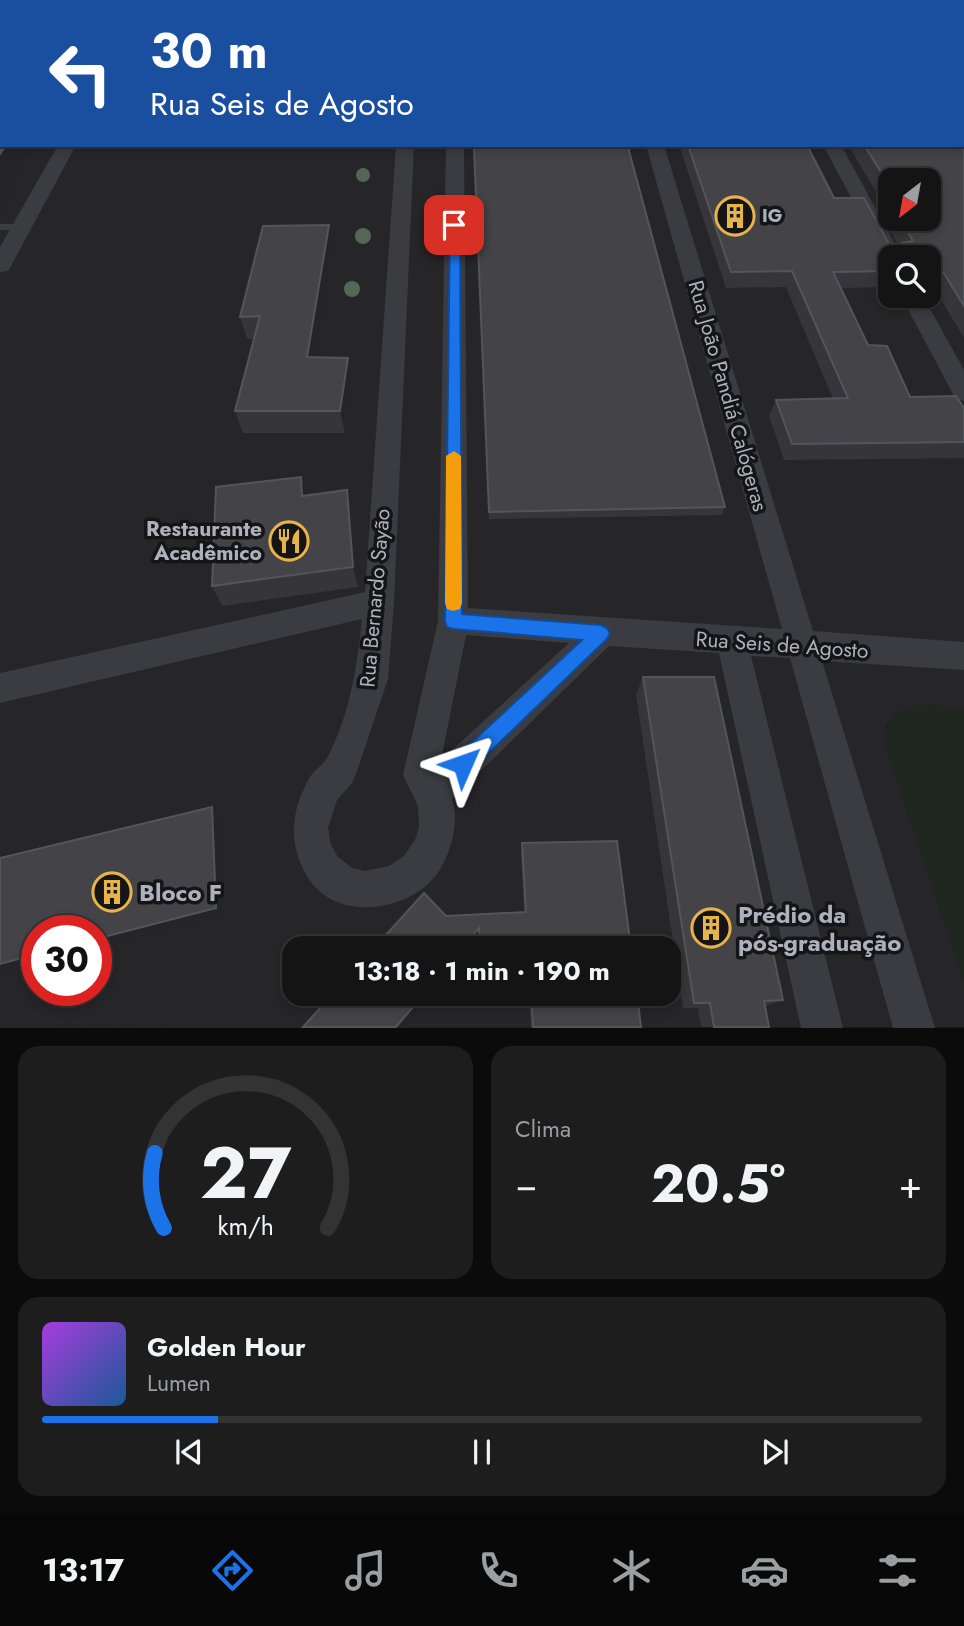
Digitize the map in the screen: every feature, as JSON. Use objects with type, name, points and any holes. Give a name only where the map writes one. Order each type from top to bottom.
[{"type":"street","points":[[0,267],[66,147]]},
{"type":"street","name":"Rua Bernardo Sayão","points":[[405,147],[379,602],[372,679],[340,771],[324,787],[314,807],[310,828],[314,850],[325,870],[343,884],[365,890],[397,883],[417,869],[430,849],[437,827],[426,784],[453,621],[455,147]]},
{"type":"street","name":"Rua João Pandiá Calógeras","points":[[656,147],[914,1027]]},
{"type":"street","points":[[833,147],[886,245]]},
{"type":"street","points":[[918,308],[964,392]]},
{"type":"street","points":[[0,688],[379,602]]},
{"type":"street","name":"Rua Seis de Agosto","points":[[453,621],[964,656]]},
{"type":"street","points":[[426,784],[601,633]]},
{"type":"street","points":[[732,642],[822,1027]]},
{"type":"lane","points":[[0,227],[21,227]]},
{"type":"shaded area","points":[[0,147],[964,147],[964,708],[920,706],[893,715],[886,726],[884,741],[964,980],[964,1027],[0,1028]]},
{"type":"shaded area","points":[[920,706],[964,708],[964,980],[884,741],[894,715],[904,709]]},
{"type":"building","points":[[628,147],[725,507],[489,512],[474,148]]},
{"type":"building","points":[[689,147],[808,147],[834,198],[864,198],[878,224],[878,231],[882,231],[889,245],[878,245],[878,271],[833,272],[868,345],[887,346],[910,397],[956,396],[964,408],[964,442],[792,444],[776,400],[848,398],[792,271],[731,272]]},
{"type":"building","points":[[865,147],[964,147],[964,306],[941,270],[941,245],[901,245],[913,241],[907,231],[942,231],[942,168],[878,168]]},
{"type":"building","points":[[329,225],[307,357],[348,358],[340,411],[235,411],[260,316],[240,317],[263,226]]},
{"type":"building","name":"Restaurante Acadêmico","points":[[301,477],[302,496],[347,490],[353,567],[212,586],[216,487]]},
{"type":"building","name":"Prédio da pós-graduação","points":[[643,677],[714,677],[783,1000],[764,1001],[769,1027],[714,1027],[710,1003],[694,1003]]},
{"type":"building","name":"Bloco F","points":[[212,807],[216,908],[112,935],[112,915],[21,915],[21,958],[0,964],[0,858]]},
{"type":"building","points":[[617,841],[629,936],[479,936],[479,928],[472,936],[385,936],[424,893],[446,916],[526,912],[522,843]]},
{"type":"building","points":[[322,1006],[414,1006],[396,1027],[303,1027]]},
{"type":"building","points":[[532,1006],[638,1006],[641,1027],[533,1027]]},
{"type":"slow traffic","points":[[453,603],[454,456]]},
{"type":"place","name":"IG","points":[[735,216]]},
{"type":"place","name":"Restaurante Acadêmico","points":[[289,541]]},
{"type":"place","name":"Bloco F","points":[[112,892]]},
{"type":"place","name":"Prédio da pós-graduação","points":[[711,928]]},
{"type":"route","points":[[454,225],[453,621],[601,633],[463,764]]}]
